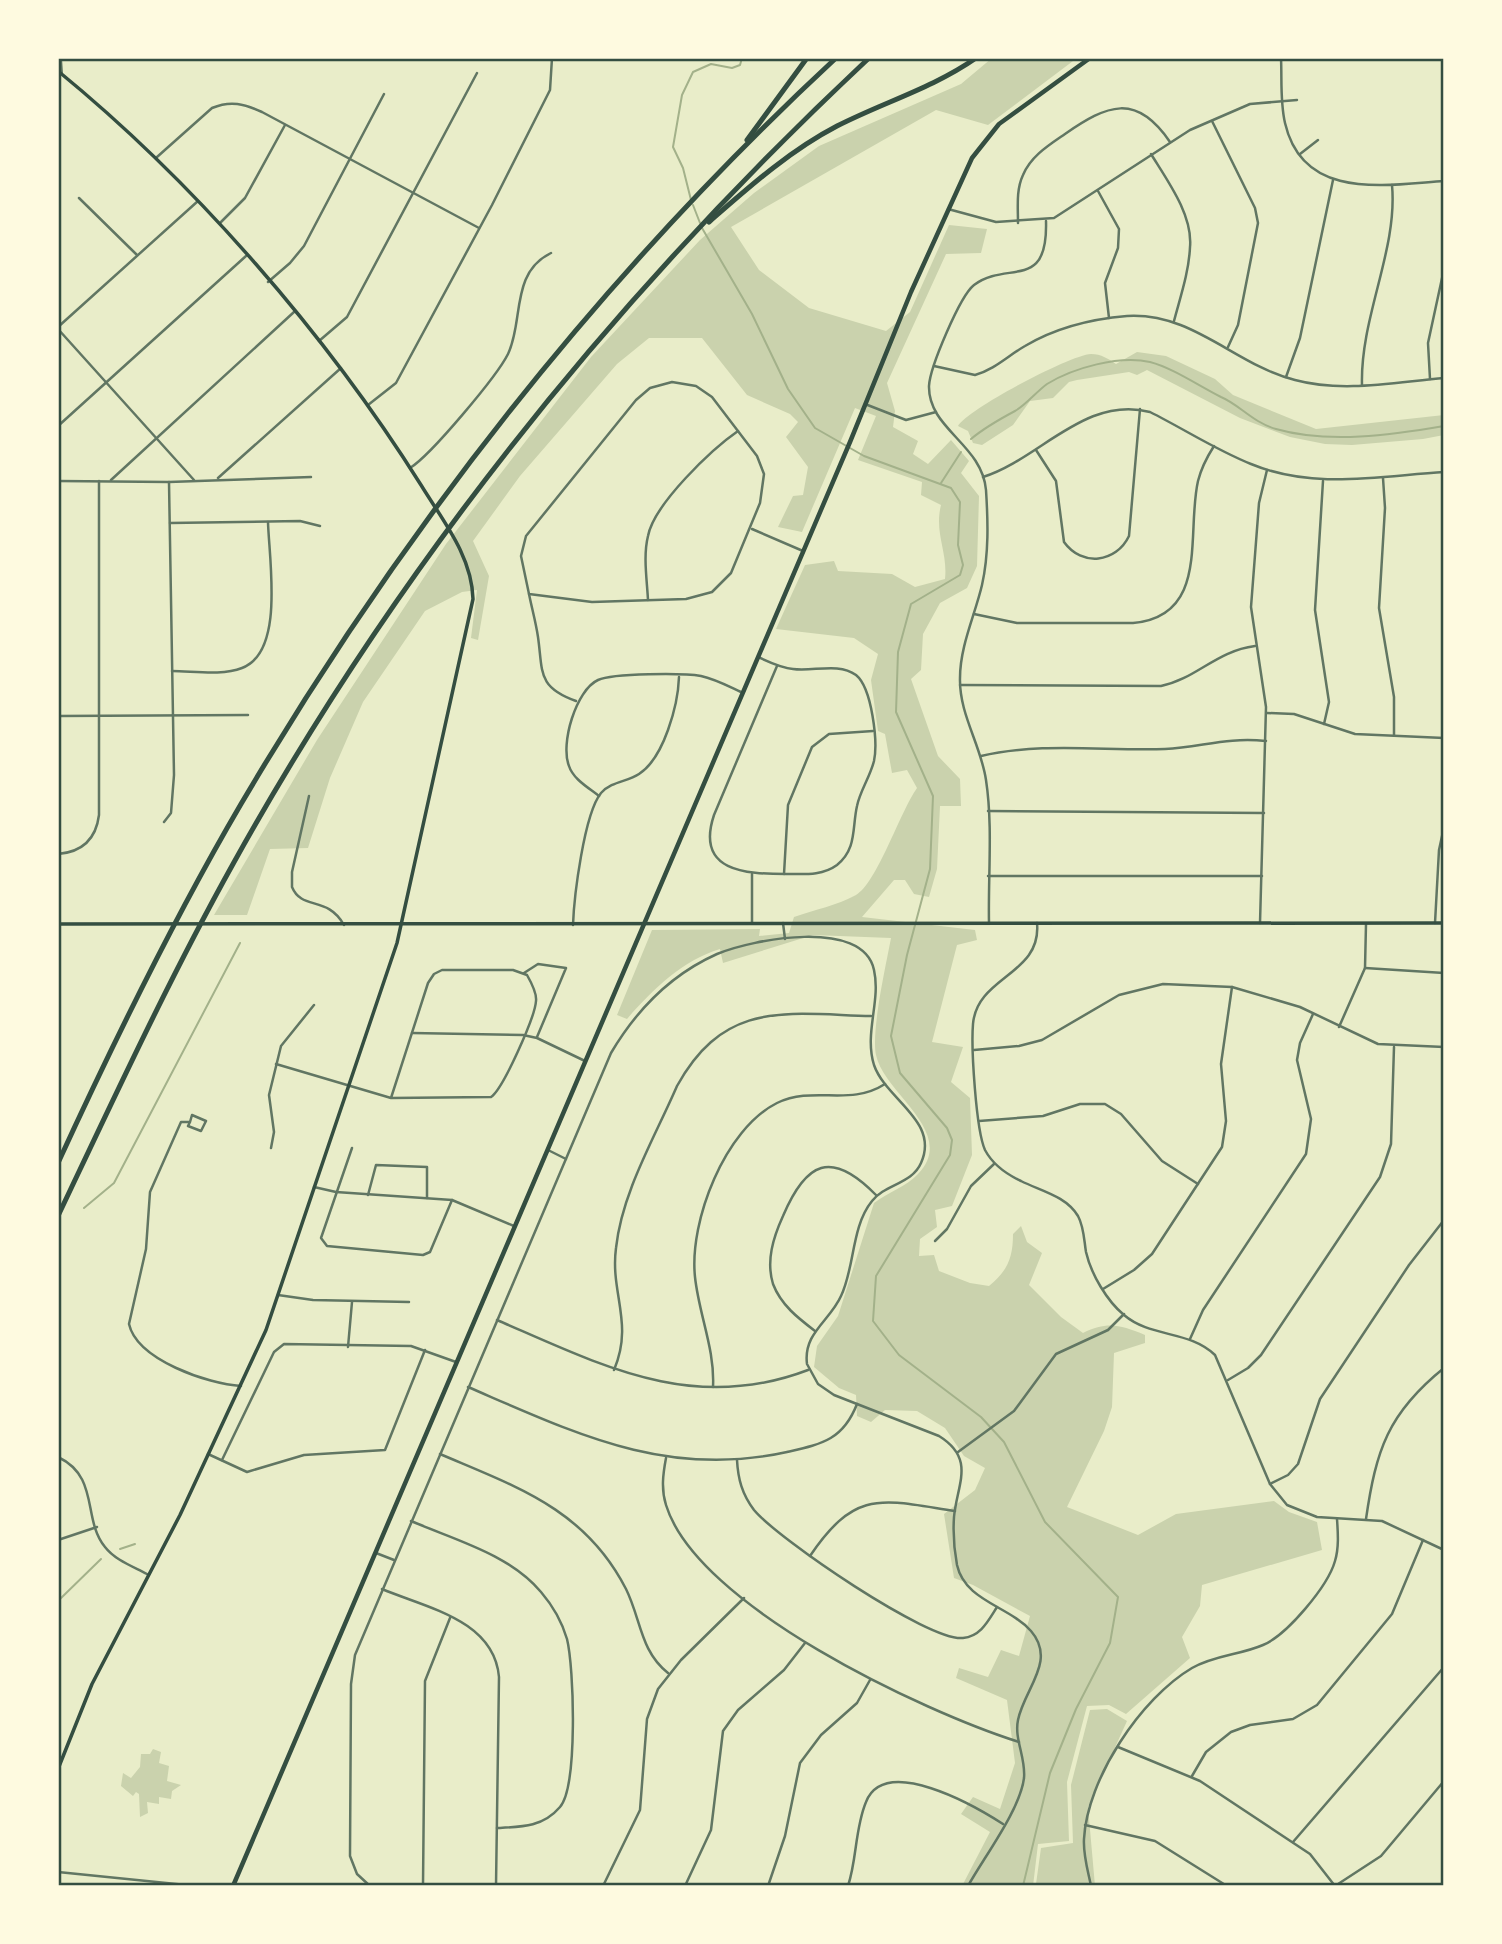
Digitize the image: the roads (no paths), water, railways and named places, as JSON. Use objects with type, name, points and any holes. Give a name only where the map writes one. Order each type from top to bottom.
[{"type":"highway","points":[[732,159],[807,58]]},
{"type":"highway","points":[[58,1163],[138,994],[203,871],[330,660],[409,545],[508,414],[598,305],[699,193],[836,58]]},
{"type":"highway","points":[[58,1216],[175,970],[250,833],[342,683],[421,566],[520,435],[607,330],[792,130],[869,58]]},
{"type":"highway","points":[[709,220],[809,142],[850,120],[928,87],[976,58]]},
{"type":"main road","points":[[233,1886],[948,209],[972,158],[991,132],[1090,58]]},
{"type":"main road","points":[[58,1769],[92,1684],[208,1454],[266,1330],[401,925],[472,611],[471,578],[455,541],[410,468],[341,368],[157,157],[60,72]]},
{"type":"main road","points":[[58,925],[214,927],[752,923],[1444,923]]},
{"type":"street","points":[[368,405],[396,383],[479,228],[548,96],[552,84],[552,58]]},
{"type":"street","points":[[1281,58],[1282,100],[1288,132],[1300,155],[1317,170],[1333,180],[1355,186],[1444,181]]},
{"type":"street","points":[[319,341],[347,317],[415,194],[477,73]]},
{"type":"street","points":[[268,282],[286,267],[304,246],[384,94]]},
{"type":"street","points":[[948,209],[983,220],[1018,223],[1046,221],[1069,212],[1151,153],[1211,120],[1250,104],[1297,100]]},
{"type":"street","points":[[157,157],[207,112],[222,103],[250,107],[479,228]]},
{"type":"street","points":[[1018,223],[1019,190],[1026,168],[1041,151],[1086,118],[1108,109],[1137,111],[1157,124],[1170,142]]},
{"type":"street","points":[[1211,120],[1255,208],[1258,223],[1238,325],[1228,347]]},
{"type":"street","points":[[218,224],[245,198],[285,125]]},
{"type":"street","points":[[1300,155],[1318,140]]},
{"type":"street","points":[[1151,153],[1183,212],[1190,237],[1190,251],[1174,321]]},
{"type":"street","points":[[1286,377],[1300,338],[1333,180]]},
{"type":"street","points":[[1362,385],[1366,333],[1392,208],[1392,185]]},
{"type":"street","points":[[1098,191],[1119,229],[1118,248],[1105,283],[1109,318]]},
{"type":"street","points":[[79,198],[137,256]]},
{"type":"street","points":[[194,480],[58,328],[198,201]]},
{"type":"street","points":[[989,923],[988,811],[981,756],[965,714],[960,685],[961,666],[987,552],[983,477],[970,450],[936,412],[929,385],[934,366],[967,292],[985,280],[1022,272],[1033,266],[1046,241],[1046,221]]},
{"type":"street","points":[[410,468],[434,447],[508,354],[521,292],[536,264],[551,253]]},
{"type":"street","points":[[58,426],[246,256]]},
{"type":"street","points":[[1430,379],[1427,351],[1444,269]]},
{"type":"street","points":[[109,481],[294,312]]},
{"type":"street","points":[[934,366],[962,374],[979,374],[1041,337],[1072,325],[1136,316],[1174,321],[1286,377],[1329,386],[1444,378]]},
{"type":"street","points":[[218,478],[341,368]]},
{"type":"street","points":[[528,594],[593,602],[699,598],[715,590],[731,573],[763,494],[764,474],[757,456],[712,397],[696,386],[666,383],[645,392],[526,536],[521,556],[528,594],[539,640],[542,676],[559,694],[577,701]]},
{"type":"street","points":[[866,404],[906,420],[936,412]]},
{"type":"street","points":[[983,477],[1005,470],[1082,420],[1140,409],[1267,470],[1323,480],[1383,478],[1444,471]]},
{"type":"street","points":[[1037,450],[1056,481],[1060,530],[1068,548],[1091,559],[1113,555],[1129,536],[1140,409]]},
{"type":"street","points":[[648,600],[647,538],[653,522],[702,460],[738,431]]},
{"type":"street","points":[[974,614],[1007,623],[1133,623],[1151,620],[1166,612],[1177,602],[1187,582],[1198,483],[1214,446]]},
{"type":"street","points":[[1260,923],[1266,713],[1251,607],[1259,503],[1267,470]]},
{"type":"street","points":[[58,481],[169,482],[218,478],[311,477]]},
{"type":"street","points":[[1383,478],[1385,508],[1379,608],[1394,697],[1394,735]]},
{"type":"street","points":[[1323,480],[1315,610],[1329,702],[1324,724]]},
{"type":"street","points":[[58,854],[84,846],[96,829],[100,804],[99,481]]},
{"type":"street","points":[[164,822],[171,813],[173,791],[169,482]]},
{"type":"street","points":[[170,523],[311,522],[320,526]]},
{"type":"street","points":[[172,671],[235,670],[248,665],[261,654],[270,631],[268,523]]},
{"type":"street","points":[[750,528],[803,551]]},
{"type":"street","points":[[1444,593],[1444,607]]},
{"type":"street","points":[[960,685],[1161,686],[1178,681],[1217,656],[1256,646]]},
{"type":"street","points":[[758,657],[794,670],[841,669],[857,677],[867,692],[873,731],[873,764],[857,805],[853,838],[846,855],[836,865],[822,872],[737,872],[723,862],[714,850],[710,829],[777,666]]},
{"type":"street","points":[[573,925],[576,881],[595,804],[613,784],[638,775],[653,761],[673,716],[680,675]]},
{"type":"street","points":[[600,796],[578,779],[568,764],[566,748],[577,701],[589,685],[602,678],[680,675],[704,677],[743,692]]},
{"type":"street","points":[[1266,713],[1294,714],[1356,734],[1444,738]]},
{"type":"street","points":[[58,716],[248,715]]},
{"type":"street","points":[[784,874],[788,805],[812,747],[829,734],[873,731]]},
{"type":"street","points":[[981,756],[1017,750],[1165,749],[1230,739],[1266,741]]},
{"type":"street","points":[[309,796],[292,872],[292,887],[299,898],[331,908],[344,925]]},
{"type":"street","points":[[988,811],[1265,813]]},
{"type":"street","points":[[1435,923],[1439,850],[1444,827]]},
{"type":"street","points":[[752,874],[752,923]]},
{"type":"street","points":[[988,876],[1262,876]]},
{"type":"street","points":[[783,923],[785,939]]},
{"type":"street","points":[[1037,923],[1035,942],[1029,958],[980,999],[973,1018],[979,1121],[984,1147],[994,1164],[1011,1176],[1070,1205],[1080,1219],[1088,1258],[1103,1289],[1124,1314],[1155,1331],[1190,1339],[1214,1355],[1270,1484],[1279,1497],[1294,1509],[1317,1517],[1366,1519],[1392,1525],[1444,1550]]},
{"type":"street","points":[[1339,1027],[1365,968],[1366,923]]},
{"type":"street","points":[[370,1886],[357,1874],[350,1856],[351,1684],[355,1655],[611,1053],[625,1029],[651,998],[686,971],[722,952],[754,943],[785,939],[844,940],[863,951],[872,962],[876,978],[871,1016],[872,1053],[885,1084],[919,1123],[925,1145],[922,1162],[915,1172],[876,1196],[862,1220],[842,1294],[815,1331],[807,1348],[809,1369],[824,1390],[940,1436],[957,1453],[963,1473],[955,1511],[954,1538],[959,1571],[968,1586],[1031,1632],[1041,1653],[1038,1675],[1019,1717],[1024,1781],[968,1886]]},
{"type":"street","points":[[524,973],[538,964],[566,968],[537,1038]]},
{"type":"street","points":[[1365,968],[1444,973]]},
{"type":"street","points":[[276,1065],[391,1098],[491,1097],[502,1084],[536,1002],[530,980],[524,973],[513,970],[438,971],[428,983],[391,1098]]},
{"type":"street","points":[[974,1049],[1019,1046],[1042,1040],[1119,995],[1137,988],[1175,984],[1232,987],[1314,1014],[1366,1040],[1394,1047],[1444,1047]]},
{"type":"street","points":[[1103,1289],[1134,1270],[1152,1254],[1219,1155],[1226,1132],[1221,1064],[1232,987]]},
{"type":"street","points":[[271,1148],[274,1132],[269,1095],[276,1065],[285,1038],[314,1005]]},
{"type":"street","points":[[614,1370],[624,1331],[616,1279],[615,1250],[620,1225],[677,1086],[690,1065],[720,1035],[759,1017],[799,1012],[871,1016]]},
{"type":"street","points":[[1190,1339],[1203,1310],[1306,1154],[1311,1119],[1297,1060],[1300,1042],[1314,1014]]},
{"type":"street","points":[[412,1033],[523,1035],[537,1038],[586,1061]]},
{"type":"street","points":[[1227,1380],[1248,1368],[1261,1355],[1380,1177],[1391,1144],[1394,1047]]},
{"type":"street","points":[[713,1387],[711,1349],[695,1280],[695,1245],[705,1208],[734,1141],[752,1120],[785,1100],[821,1094],[858,1096],[885,1084]]},
{"type":"street","points":[[979,1121],[1043,1116],[1080,1104],[1105,1104],[1122,1114],[1162,1161],[1199,1185]]},
{"type":"street","points":[[192,1115],[206,1121],[201,1131],[188,1126],[190,1122],[192,1115]]},
{"type":"street","points":[[190,1122],[184,1121],[177,1128],[152,1184],[142,1274],[129,1324],[139,1345],[175,1367],[209,1381],[241,1386]]},
{"type":"street","points":[[352,1148],[321,1238],[327,1246],[423,1255],[434,1248],[452,1200]]},
{"type":"street","points":[[548,1150],[566,1159]]},
{"type":"street","points":[[934,1241],[947,1228],[971,1186],[994,1164]]},
{"type":"street","points":[[368,1195],[376,1165],[427,1167],[427,1198]]},
{"type":"street","points":[[815,1331],[783,1303],[771,1277],[772,1246],[789,1201],[802,1178],[825,1168],[840,1169],[854,1175],[876,1196]]},
{"type":"street","points":[[314,1187],[368,1195],[452,1200],[514,1226]]},
{"type":"street","points":[[1270,1484],[1288,1475],[1298,1464],[1320,1399],[1409,1265],[1444,1220]]},
{"type":"street","points":[[278,1295],[409,1302]]},
{"type":"street","points":[[348,1347],[352,1301]]},
{"type":"street","points":[[957,1453],[986,1434],[1026,1398],[1056,1354],[1108,1330],[1124,1314]]},
{"type":"street","points":[[497,1320],[614,1370],[656,1382],[713,1387],[764,1382],[809,1369]]},
{"type":"street","points":[[222,1460],[278,1347],[284,1344],[411,1346],[456,1362]]},
{"type":"street","points":[[208,1454],[247,1472],[304,1455],[385,1450],[425,1350]]},
{"type":"street","points":[[1366,1519],[1372,1474],[1385,1438],[1398,1418],[1444,1367]]},
{"type":"street","points":[[468,1387],[587,1438],[666,1458],[737,1460],[795,1450],[834,1438],[849,1424],[857,1404]]},
{"type":"street","points":[[440,1454],[537,1496],[584,1531],[608,1559],[628,1592],[650,1658],[668,1674]]},
{"type":"street","points":[[58,1457],[71,1464],[81,1475],[106,1549],[118,1560],[147,1574]]},
{"type":"street","points":[[666,1458],[663,1492],[674,1524],[697,1557],[744,1598],[806,1642],[870,1680],[965,1724],[1019,1742]]},
{"type":"street","points":[[737,1460],[739,1483],[753,1508],[810,1556],[893,1609],[954,1638],[976,1634],[997,1607]]},
{"type":"street","points":[[810,1556],[839,1520],[869,1503],[895,1502],[955,1511]]},
{"type":"street","points":[[1091,1886],[1083,1844],[1086,1825],[1092,1802],[1118,1747],[1146,1707],[1181,1675],[1212,1658],[1268,1643],[1290,1624],[1332,1569],[1337,1549],[1337,1517]]},
{"type":"street","points":[[411,1521],[492,1556],[526,1577],[555,1611],[568,1642],[572,1706],[569,1793],[552,1816],[537,1824],[497,1828]]},
{"type":"street","points":[[58,1540],[97,1528]]},
{"type":"street","points":[[1192,1776],[1206,1752],[1231,1731],[1250,1725],[1293,1719],[1317,1705],[1392,1614],[1406,1586],[1423,1539]]},
{"type":"street","points":[[376,1553],[394,1560]]},
{"type":"street","points":[[382,1589],[479,1633],[491,1647],[498,1666],[496,1886]]},
{"type":"street","points":[[603,1886],[640,1810],[647,1719],[653,1700],[668,1674],[744,1598]]},
{"type":"street","points":[[423,1886],[425,1681],[450,1618]]},
{"type":"street","points":[[685,1886],[711,1830],[723,1731],[738,1710],[784,1670],[806,1642]]},
{"type":"street","points":[[1293,1842],[1444,1668]]},
{"type":"street","points":[[768,1886],[785,1836],[800,1763],[821,1735],[857,1703],[870,1680]]},
{"type":"street","points":[[1118,1747],[1192,1776],[1320,1862],[1335,1886],[1381,1857],[1444,1781]]},
{"type":"street","points":[[848,1886],[866,1802],[876,1788],[887,1782],[911,1782],[974,1807],[1003,1824]]},
{"type":"street","points":[[1086,1825],[1155,1841],[1227,1886]]},
{"type":"street","points":[[58,1872],[197,1886]]},
{"type":"street","points":[[148,1881],[148,1886]]},
{"type":"lane","points":[[60,72],[61,58]]},
{"type":"waterway","points":[[691,200],[683,168],[673,147],[682,95],[693,72],[711,64],[732,68],[740,65],[742,58]]},
{"type":"waterway","points":[[693,205],[700,223]]},
{"type":"waterway","points":[[702,228],[752,314],[788,389],[815,428],[864,456],[951,488],[960,502],[958,545],[963,565],[960,575],[911,604],[898,652],[896,712],[933,796],[930,869],[907,955],[891,1036],[900,1073],[947,1128],[952,1140],[950,1155],[876,1276],[873,1321],[899,1355],[981,1417],[1004,1442],[1045,1522],[1118,1597],[1110,1643],[1076,1709],[1050,1773],[1023,1886]]},
{"type":"waterway","points":[[971,439],[1019,408],[1058,378],[1097,364],[1124,360],[1150,362],[1168,368],[1228,400],[1260,422],[1296,434],[1360,436],[1444,426]]},
{"type":"waterway","points":[[941,483],[961,452]]},
{"type":"waterway","points":[[84,1208],[114,1183],[240,943]]},
{"type":"waterway","points":[[120,1549],[135,1544]]},
{"type":"waterway","points":[[58,1601],[101,1559]]}]
